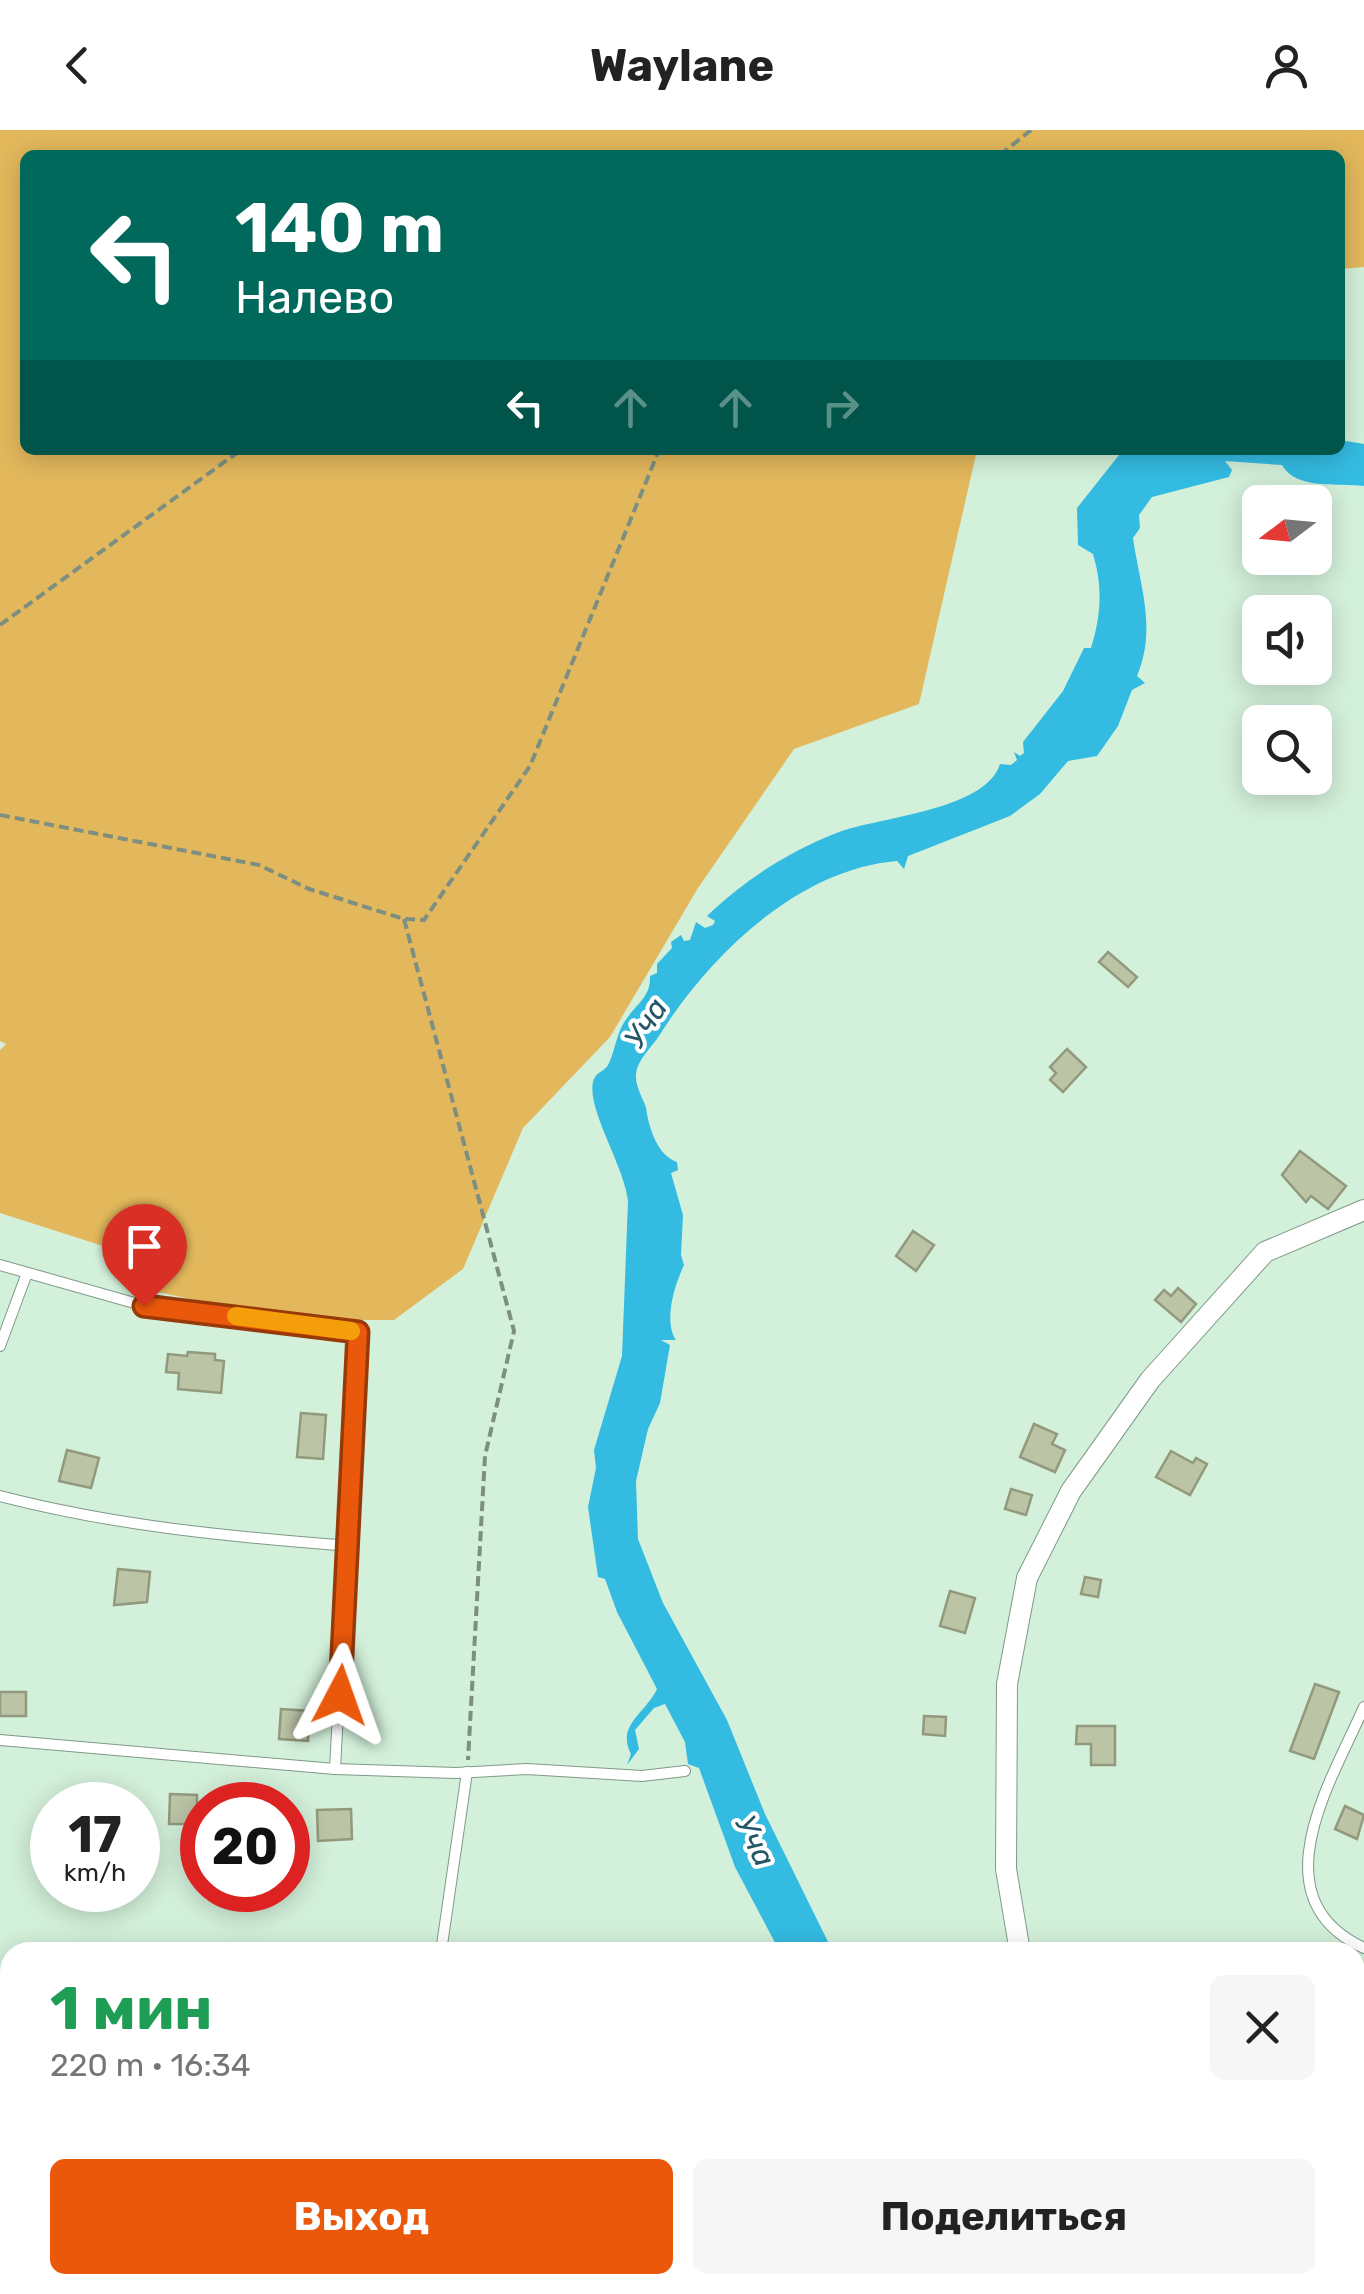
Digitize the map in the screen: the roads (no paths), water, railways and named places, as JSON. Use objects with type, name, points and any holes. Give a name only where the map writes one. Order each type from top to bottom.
[{"type":"street","points":[[1018,1942],[1006,1870],[1007,1684],[1027,1578],[1070,1491],[1150,1380],[1265,1252],[1364,1210]]},
{"type":"lane","points":[[0,1266],[144,1306],[358,1332],[350,1546],[335,1769]]},
{"type":"lane","points":[[0,1346],[27,1273]]},
{"type":"lane","points":[[0,1496],[88,1518],[157,1528],[350,1546]]},
{"type":"lane","points":[[1355,1942],[1337,1930],[1311,1891],[1308,1834],[1364,1707]]},
{"type":"lane","points":[[0,1740],[335,1769],[468,1772],[528,1768],[642,1776],[685,1771]]},
{"type":"lane","points":[[442,1942],[468,1772]]},
{"type":"water","name":"Уча","points":[[1345,441],[1364,444],[1364,486],[1307,482],[1288,473],[1282,465],[1225,461],[1232,470],[1229,477],[1152,497],[1139,515],[1140,528],[1133,538],[1146,624],[1137,676],[1145,683],[1132,690],[1118,726],[1097,756],[1068,761],[1040,794],[1010,816],[908,856],[904,869],[897,861],[860,868],[825,880],[791,899],[730,948],[703,976],[637,1070],[637,1084],[655,1140],[677,1162],[678,1170],[671,1173],[683,1215],[684,1265],[670,1313],[676,1340],[661,1340],[670,1345],[660,1403],[648,1429],[636,1481],[638,1539],[663,1603],[727,1720],[765,1814],[828,1942],[775,1942],[735,1867],[699,1768],[688,1764],[685,1742],[665,1704],[654,1708],[635,1730],[639,1749],[627,1765],[631,1754],[627,1744],[629,1727],[657,1689],[617,1612],[605,1579],[598,1577],[588,1507],[596,1468],[594,1450],[622,1356],[628,1201],[595,1107],[593,1082],[608,1065],[622,1026],[646,995],[650,976],[657,973],[657,964],[672,948],[671,942],[681,935],[684,941],[690,940],[696,922],[705,928],[713,925],[715,921],[707,916],[736,890],[783,859],[834,834],[926,811],[973,793],[990,780],[1000,764],[1011,765],[1017,760],[1014,752],[1020,756],[1024,753],[1023,742],[1063,691],[1084,648],[1091,648],[1099,613],[1098,578],[1093,554],[1078,545],[1077,508],[1119,455],[1345,455]]}]
